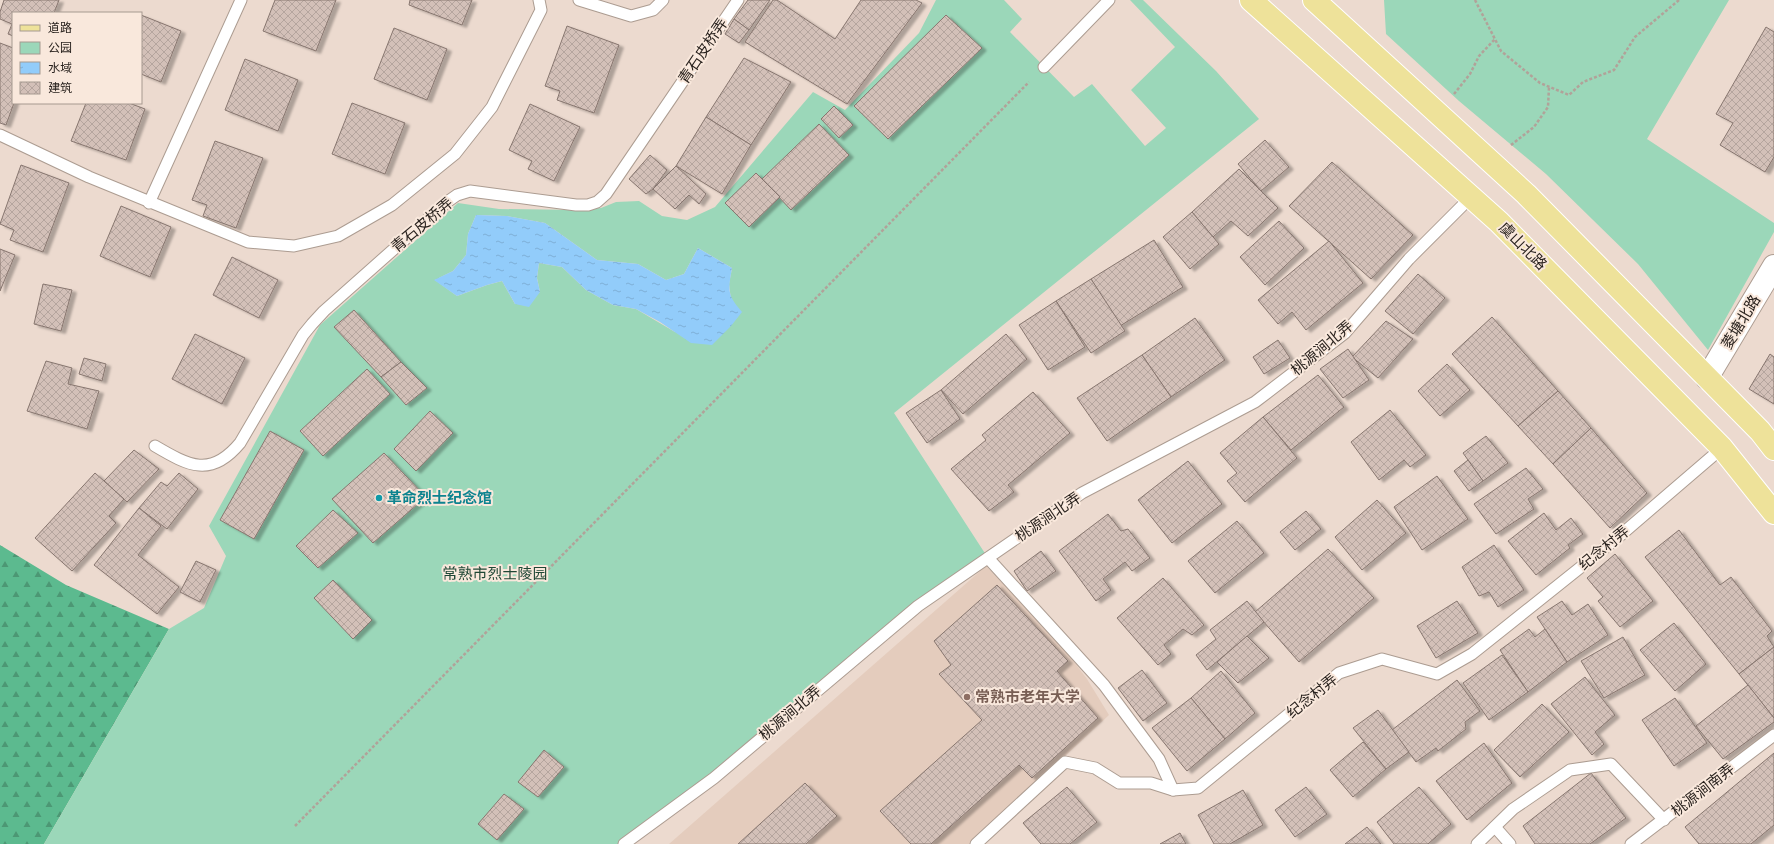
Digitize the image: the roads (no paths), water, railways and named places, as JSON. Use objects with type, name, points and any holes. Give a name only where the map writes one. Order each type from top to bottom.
[{"type":"main road","name":"虞山北路","points":[[1251,0],[1505,228],[1722,448],[1774,513]]},
{"type":"main road","points":[[1314,0],[1526,194],[1760,431],[1774,450]]},
{"type":"street","name":"菱塘北路","points":[[1707,378],[1774,266]]},
{"type":"lane","points":[[149,203],[241,0]]},
{"type":"lane","points":[[0,135],[89,177],[149,203],[248,242],[294,246],[338,236],[392,205],[455,154],[492,107],[541,10],[540,0]]},
{"type":"lane","points":[[579,0],[631,16],[653,10],[663,0]]},
{"type":"lane","name":"青石皮桥弄","points":[[154,446],[191,464],[205,466],[215,464],[229,456],[240,443],[303,336],[324,310],[447,202],[457,195],[470,191],[571,205],[588,205],[596,202],[606,194],[738,0]]},
{"type":"lane","points":[[1044,67],[1109,0]]},
{"type":"lane","name":"桃源涧北弄","points":[[624,844],[714,778],[918,606],[1082,493],[1255,402],[1345,333],[1409,259],[1471,197]]},
{"type":"lane","name":"纪念村弄","points":[[976,844],[1065,762],[1095,768],[1119,783],[1151,783],[1173,790],[1198,788],[1339,673],[1382,659],[1437,674],[1472,654],[1616,539],[1722,448]]},
{"type":"lane","points":[[988,558],[1104,685],[1159,759],[1173,790]]},
{"type":"lane","name":"桃源涧南弄","points":[[1631,844],[1774,735]]},
{"type":"lane","points":[[1477,844],[1514,809],[1570,770],[1611,764],[1664,820]]},
{"type":"lane","points":[[1495,827],[1510,844]]},
{"type":"water","points":[[476,215],[507,216],[545,223],[597,260],[638,264],[666,280],[684,274],[698,248],[732,268],[729,288],[731,297],[742,312],[731,326],[712,345],[691,343],[660,322],[636,309],[613,305],[586,290],[562,267],[539,263],[537,278],[540,292],[529,307],[515,304],[502,281],[457,296],[434,280],[453,271],[466,255],[468,234]]},
{"type":"place","name":"革命烈士纪念馆","points":[[379,498]]},
{"type":"place","name":"常熟市老年大学","points":[[967,697]]},
{"type":"park label","name":"常熟市烈士陵园","points":[[495,574]]}]
